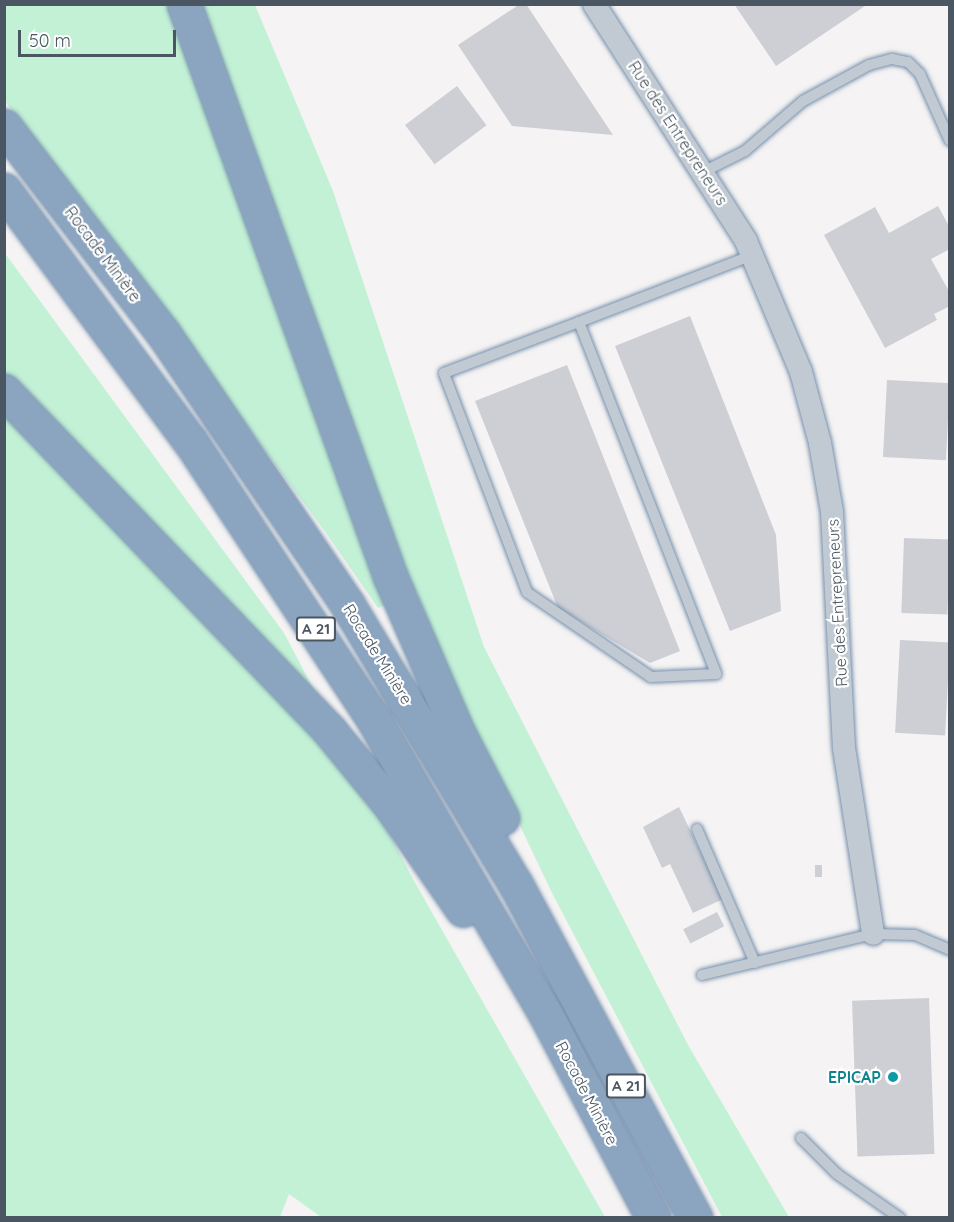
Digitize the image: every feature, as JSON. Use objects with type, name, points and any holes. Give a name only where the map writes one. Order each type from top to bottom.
[{"type":"highway","points":[[184,4],[390,576],[457,730],[561,932],[556,955]]},
{"type":"highway","name":"Rocade Minière","points":[[4,126],[163,333],[280,501],[397,683],[556,955],[695,1218]]},
{"type":"highway","name":"Rocade Minière","points":[[4,190],[135,363],[301,605],[430,813],[588,1095],[653,1218]]},
{"type":"highway","points":[[4,391],[347,751],[425,853],[538,1032],[588,1095]]},
{"type":"street","name":"Rue des Entrepreneurs","points":[[594,4],[703,172],[753,255],[801,372],[825,465],[837,557],[844,748],[873,934]]},
{"type":"lane","points":[[703,172],[745,151],[803,101],[869,65],[892,59],[908,62],[920,74],[950,141]]},
{"type":"lane","points":[[579,322],[716,675],[651,677],[527,592],[444,373],[753,255]]},
{"type":"lane","points":[[698,829],[755,963]]},
{"type":"lane","points":[[702,975],[873,934],[915,935],[950,950]]},
{"type":"lane","points":[[801,1138],[837,1174],[900,1218]]},
{"type":"lane","points":[[878,1218],[885,1207]]},
{"type":"green space","points":[[5,5],[255,5],[333,191],[484,647],[688,1045],[789,1217],[722,1217],[552,893],[449,676],[416,591],[378,608],[324,530],[5,101]]},
{"type":"green space","points":[[4,252],[284,633],[413,879],[605,1217],[321,1217],[289,1194],[280,1217],[5,1217]]},
{"type":"building","points":[[520,4],[526,4],[613,135],[512,126],[458,45]]},
{"type":"building","points":[[734,4],[868,4],[776,66]]},
{"type":"building","points":[[457,86],[486,125],[435,164],[405,125]]},
{"type":"building","points":[[938,206],[950,228],[950,249],[931,259],[950,293],[950,306],[934,314],[937,320],[885,348],[824,235],[875,207],[889,233]]},
{"type":"building","points":[[690,316],[776,535],[781,611],[730,631],[615,346]]},
{"type":"building","points":[[567,365],[680,651],[650,663],[558,608],[475,401]]},
{"type":"building","points":[[887,380],[950,383],[946,460],[883,457]]},
{"type":"building","points":[[904,538],[950,540],[947,615],[901,613]]},
{"type":"building","points":[[900,640],[950,643],[945,735],[895,733]]},
{"type":"building","points":[[679,807],[723,899],[693,913],[670,864],[662,868],[643,827]]},
{"type":"building","points":[[815,865],[822,865],[822,877],[815,877]]},
{"type":"building","points":[[717,912],[724,926],[690,944],[683,929]]},
{"type":"building","name":"EPICAP","points":[[929,998],[934,1154],[857,1157],[852,1001]]},
{"type":"place","name":"EPICAP","points":[[893,1077]]}]
